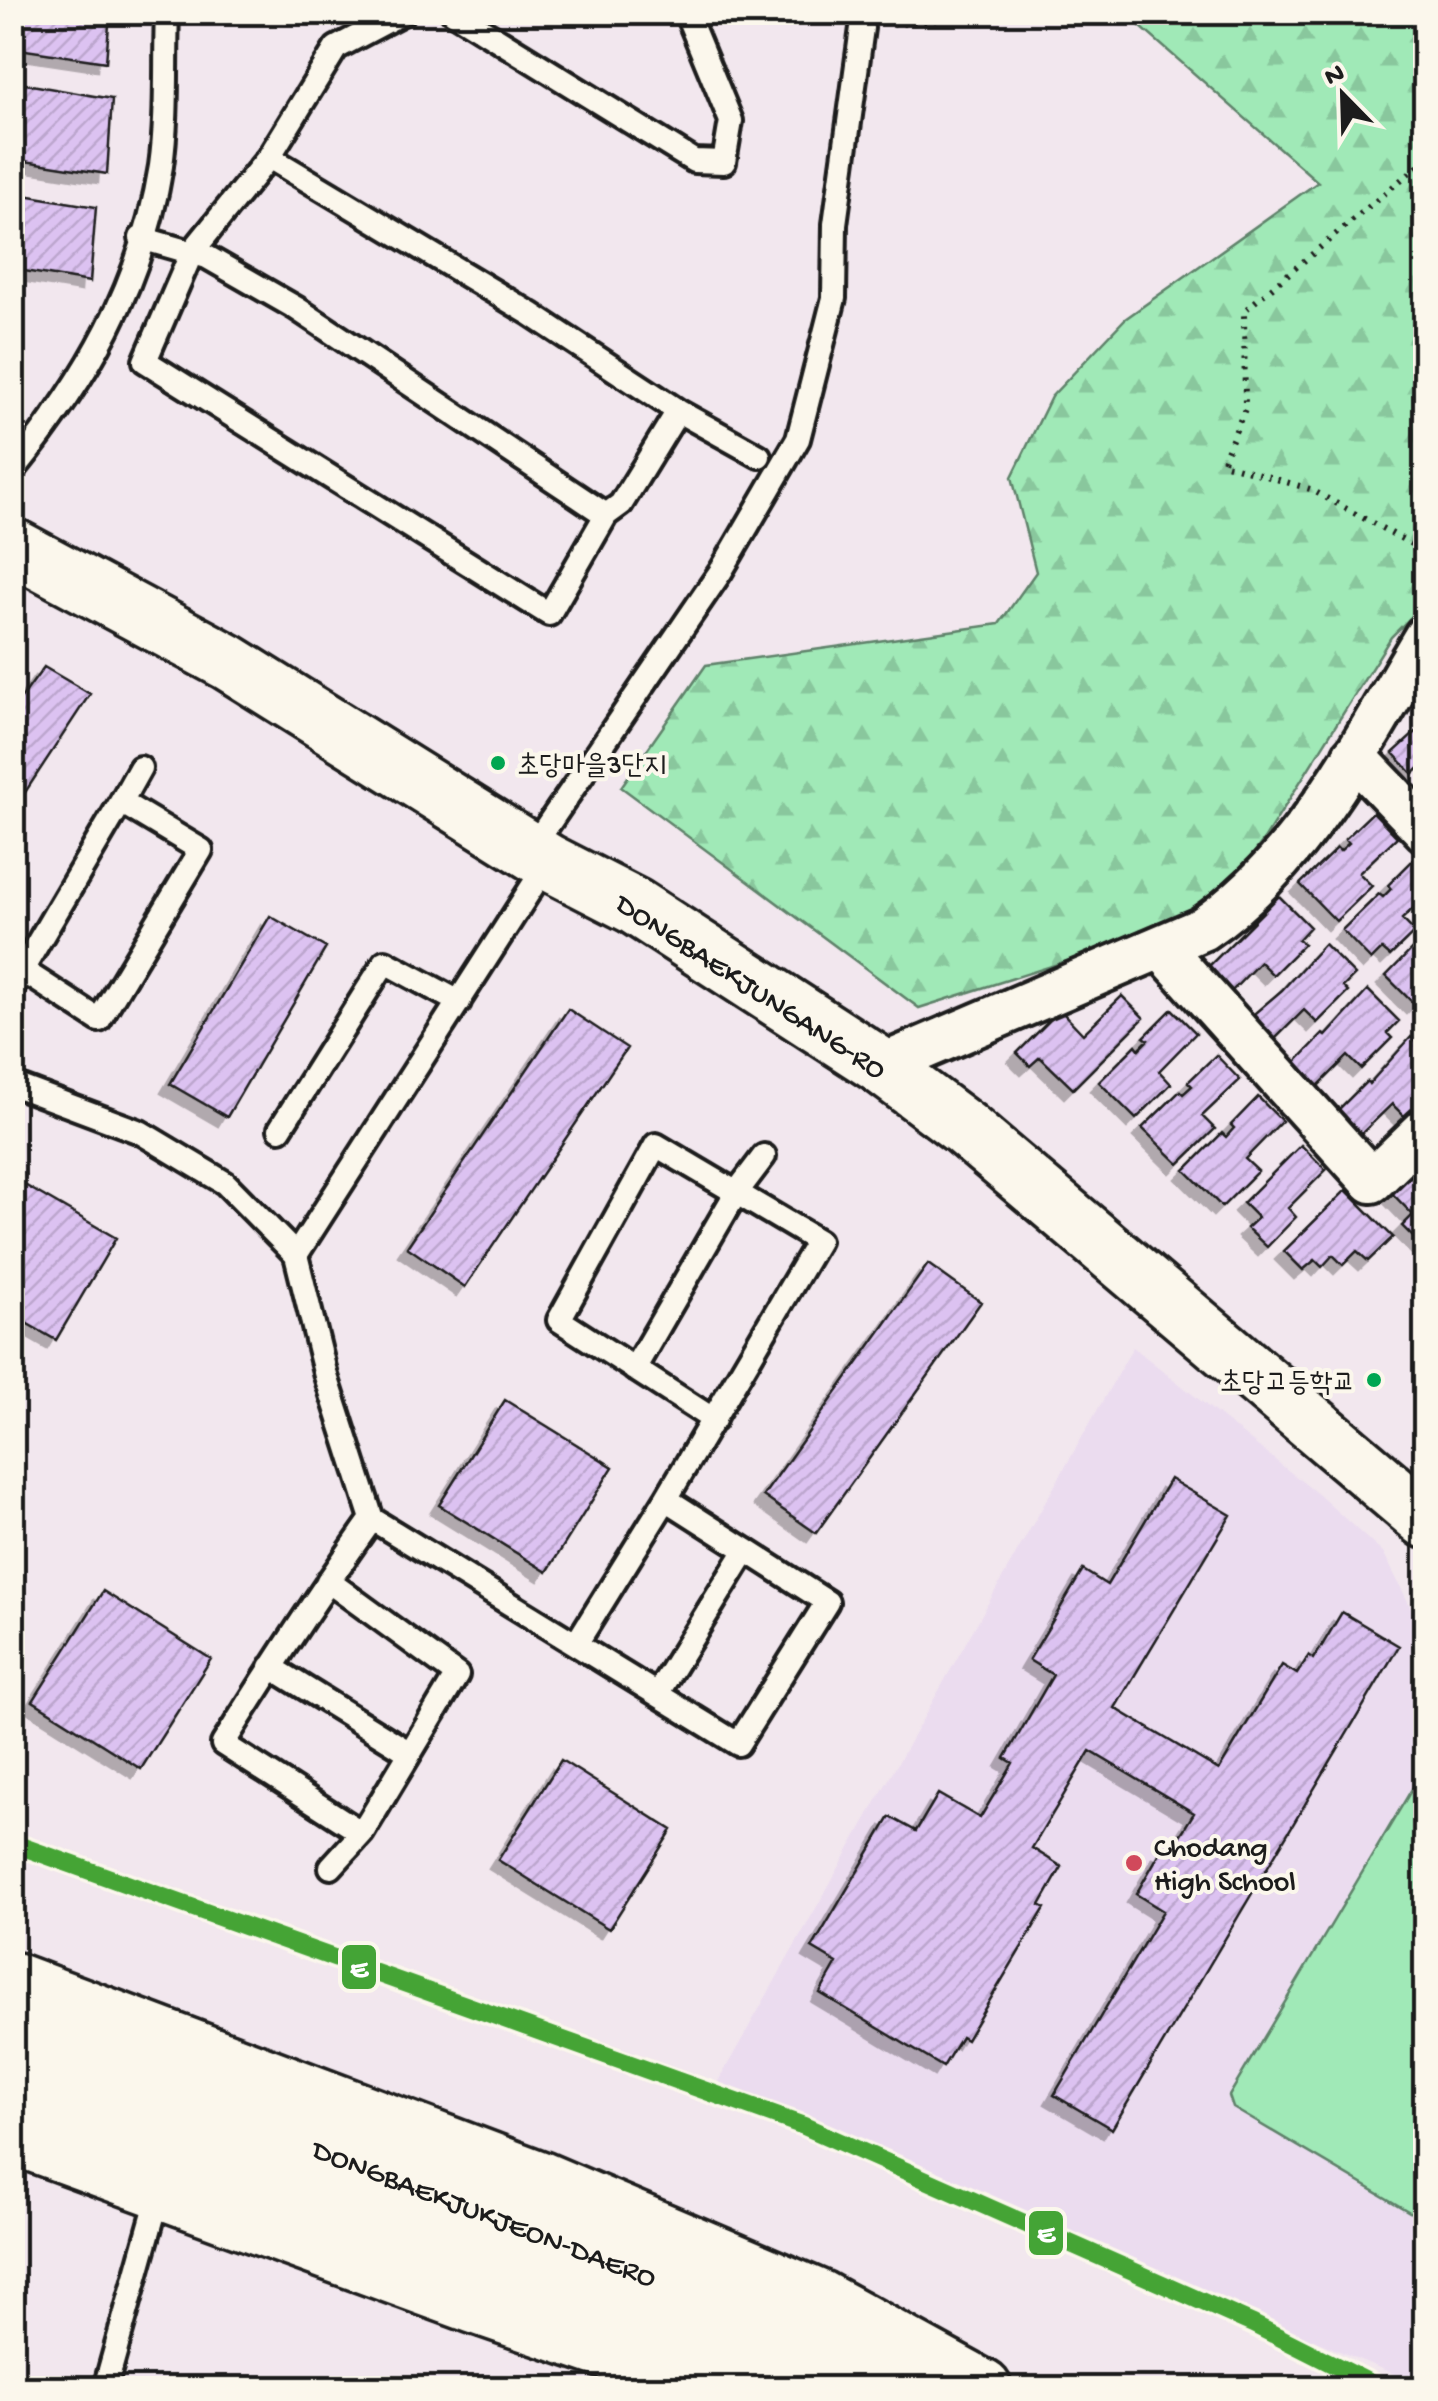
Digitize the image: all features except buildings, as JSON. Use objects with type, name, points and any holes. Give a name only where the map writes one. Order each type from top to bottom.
[{"type":"main road","name":"DONGBAEKJUNGANG-RO","points":[[12,546],[228,662],[539,856],[634,906],[881,1066],[978,1140],[1426,1520]]},
{"type":"main road","points":[[12,1980],[542,2180],[820,2298],[982,2388]]},
{"type":"main road","name":"DONGBAEKJUKJEON-DAERO","points":[[12,2034],[958,2388]]},
{"type":"main road","name":"DONGBAEKJUKJEON-DAERO","points":[[12,2083],[772,2364],[824,2388]]},
{"type":"main road","points":[[12,2136],[473,2305],[716,2388]]},
{"type":"street","points":[[881,1066],[1202,930],[1245,900],[1329,798],[1426,636]]},
{"type":"street","points":[[1354,756],[1426,832]]},
{"type":"street","points":[[1160,947],[1372,1180],[1426,1129]]},
{"type":"lane","points":[[12,472],[61,412],[125,301],[160,166],[168,12]]},
{"type":"lane","points":[[404,12],[336,48],[269,157],[192,252],[145,362],[550,614],[606,515],[621,504],[678,411]]},
{"type":"lane","points":[[452,12],[694,162],[724,162],[731,122],[686,12]]},
{"type":"lane","points":[[296,1255],[459,1002],[539,856],[721,570],[798,439],[834,298],[835,224],[862,28]]},
{"type":"lane","points":[[269,157],[531,314],[678,411],[759,456]]},
{"type":"lane","points":[[142,238],[192,252],[296,308],[606,515]]},
{"type":"lane","points":[[121,802],[201,850],[99,1020],[17,980],[140,768]]},
{"type":"lane","points":[[280,1129],[385,962],[459,1002]]},
{"type":"lane","points":[[12,1084],[140,1132],[225,1183],[296,1255],[326,1376],[372,1519],[738,1744],[827,1602],[666,1500]]},
{"type":"lane","points":[[576,1644],[666,1500],[714,1420],[818,1241],[656,1145],[559,1320],[714,1420]]},
{"type":"lane","points":[[634,1368],[736,1192],[764,1156]]},
{"type":"lane","points":[[362,1833],[223,1744],[372,1519]]},
{"type":"lane","points":[[657,1694],[746,1550]]},
{"type":"lane","points":[[328,1581],[456,1675],[362,1833],[330,1868]]},
{"type":"lane","points":[[271,1667],[410,1753]]},
{"type":"lane","points":[[104,2388],[162,2188]]},
{"type":"path","points":[[862,28],[1005,12]]},
{"type":"path","points":[[1426,159],[1244,311],[1245,408],[1222,463],[1310,489],[1426,552]]},
{"type":"shaded area","name":"Chodang High School","points":[[1133,1347],[1319,1495],[1384,1554],[1426,1638],[1426,2366],[1415,2383],[715,2087]]},
{"type":"green space","points":[[1125,13],[1425,13],[1425,603],[1391,637],[1265,838],[1236,877],[1196,914],[1102,950],[919,1008],[621,787],[706,665],[999,624],[1036,572],[1012,477],[1051,397],[1125,319],[1318,182]]},
{"type":"green space","points":[[1425,1767],[1425,2221],[1233,2108],[1229,2096]]},
{"type":"transit line","name":"E","points":[[12,1843],[804,2126],[1253,2324],[1380,2388]]},
{"type":"place","name":"초당마을3단지","points":[[498,763]]},
{"type":"place","name":"초당고등학교","points":[[1374,1380]]},
{"type":"place","name":"Chodang High School","points":[[1134,1863]]}]
